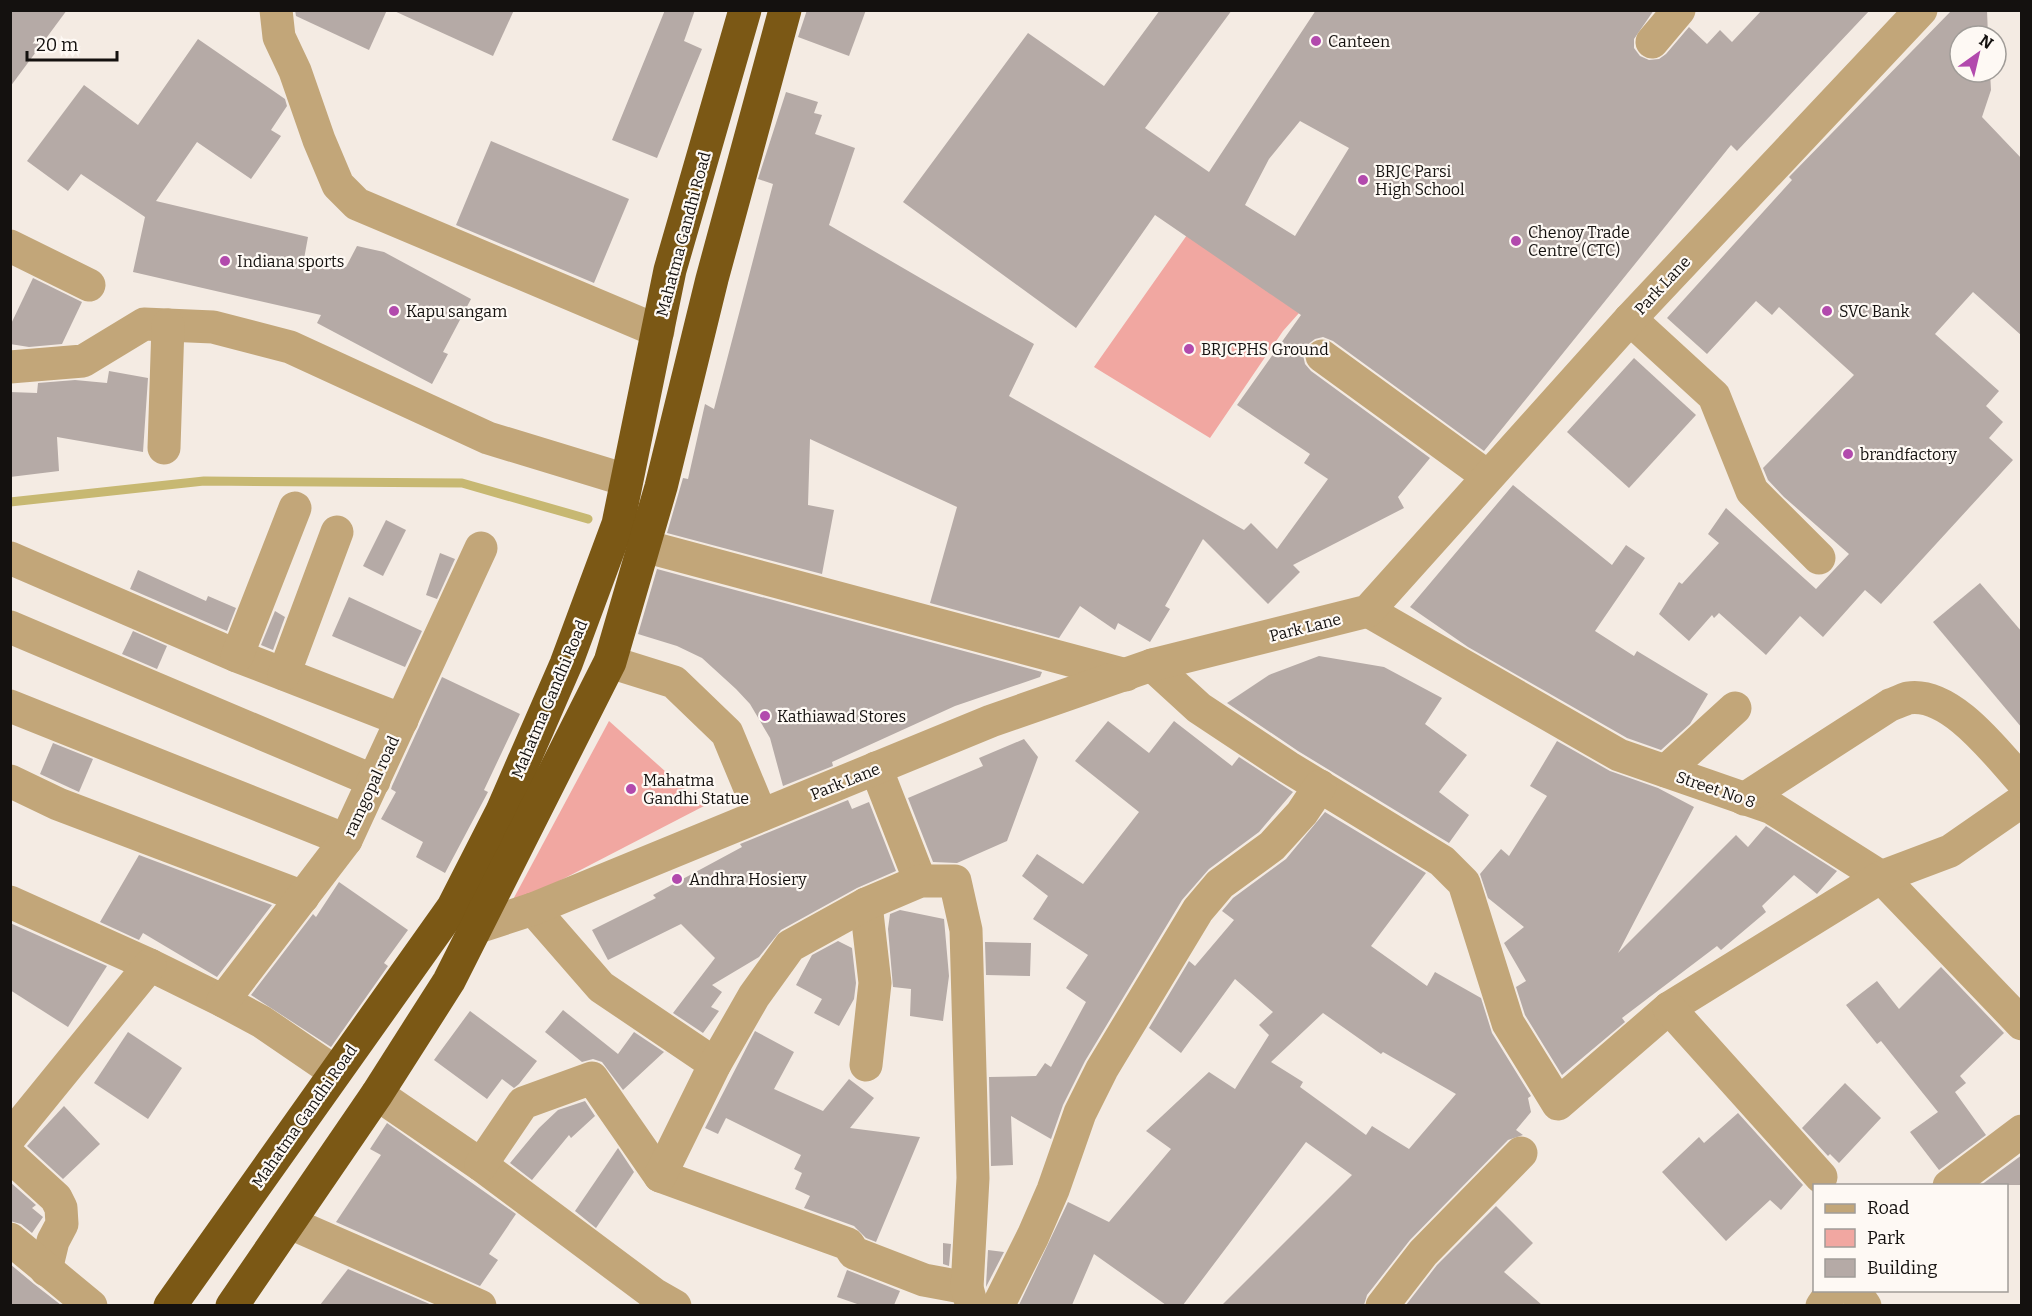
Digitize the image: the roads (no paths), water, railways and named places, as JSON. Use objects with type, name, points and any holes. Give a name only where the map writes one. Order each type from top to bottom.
[{"type":"highway","name":"Mahatma Gandhi Road","points":[[170,1305],[453,908],[502,811],[566,664],[618,524],[670,270],[745,10]]},
{"type":"highway","name":"Mahatma Gandhi Road","points":[[232,1305],[377,1094],[449,981],[610,662],[644,546],[785,10]]},
{"type":"street","points":[[276,10],[279,37],[295,71],[319,140],[338,185],[357,204],[658,331]]},
{"type":"street","points":[[1652,42],[1679,10]]},
{"type":"street","name":"Park Lane","points":[[477,927],[533,909],[991,721],[1139,670],[1368,611],[1630,319],[1921,10]]},
{"type":"street","points":[[10,246],[89,285]]},
{"type":"street","points":[[1630,319],[1714,396],[1752,491],[1820,558]]},
{"type":"street","points":[[10,367],[83,361],[144,324],[213,327],[290,347],[488,438],[626,480]]},
{"type":"street","points":[[164,448],[168,325]]},
{"type":"street","points":[[1322,356],[1488,476]]},
{"type":"street","points":[[237,656],[295,508]]},
{"type":"street","points":[[284,674],[338,532]]},
{"type":"street","points":[[644,546],[1139,670],[1442,861],[1464,883],[1508,1023],[1558,1104],[1669,1008],[1881,876],[1950,851],[2022,801]]},
{"type":"street","name":"ramgopal road","points":[[223,1001],[346,840],[481,548]]},
{"type":"street","points":[[10,558],[237,656],[402,720]]},
{"type":"street","name":"Street No 8","points":[[1368,611],[1619,755],[1772,808],[1881,876],[2022,1024]]},
{"type":"street","points":[[10,627],[374,781]]},
{"type":"street","points":[[610,662],[674,682],[727,733],[761,815]]},
{"type":"street","points":[[1744,799],[1890,705],[1909,698],[1932,701],[1952,711],[1969,724],[2022,782]]},
{"type":"street","points":[[10,706],[346,840]]},
{"type":"street","points":[[1666,771],[1735,708]]},
{"type":"street","points":[[876,768],[920,881]]},
{"type":"street","points":[[10,781],[58,804],[303,897]]},
{"type":"street","points":[[998,1305],[1033,1236],[1053,1190],[1080,1113],[1102,1069],[1198,910],[1220,884],[1272,846],[1302,813],[1320,786]]},
{"type":"street","points":[[481,1165],[523,1103],[592,1078],[660,1176],[849,1244],[854,1253],[970,1297],[973,1179],[966,930],[955,881],[920,881],[866,904],[790,946],[754,996],[715,1065],[660,1176]]},
{"type":"street","points":[[10,902],[150,965],[223,1001],[262,1022],[335,1072]]},
{"type":"street","points":[[866,904],[875,983],[866,1065]]},
{"type":"street","points":[[533,909],[601,987],[715,1065]]},
{"type":"street","points":[[10,1137],[150,965]]},
{"type":"street","points":[[1669,1008],[1821,1178]]},
{"type":"street","points":[[377,1094],[481,1165],[654,1294],[675,1305]]},
{"type":"street","points":[[1950,1184],[2022,1131]]},
{"type":"street","points":[[1382,1305],[1423,1253],[1521,1153]]},
{"type":"street","points":[[10,1156],[56,1198],[61,1208],[62,1224],[53,1240],[46,1270]]},
{"type":"street","points":[[290,1222],[480,1305]]},
{"type":"street","points":[[10,1239],[79,1302]]},
{"type":"street","points":[[1822,1305],[1832,1292]]},
{"type":"street","points":[[1855,1292],[1865,1305]]},
{"type":"waterway","points":[[10,502],[204,481],[462,483],[588,519]]},
{"type":"place","name":"Canteen","points":[[1316,41]]},
{"type":"place","name":"BRJC Parsi High School","points":[[1363,180]]},
{"type":"place","name":"Chenoy Trade Centre (CTC)","points":[[1516,241]]},
{"type":"place","name":"Indiana sports","points":[[225,261]]},
{"type":"place","name":"Kapu sangam","points":[[394,311]]},
{"type":"place","name":"SVC Bank","points":[[1827,311]]},
{"type":"place","name":"BRJCPHS Ground","points":[[1189,349]]},
{"type":"place","name":"brandfactory","points":[[1848,454]]},
{"type":"place","name":"Kathiawad Stores","points":[[765,716]]},
{"type":"place","name":"Mahatma Gandhi Statue","points":[[631,789]]},
{"type":"place","name":"Andhra Hosiery","points":[[677,879]]}]
